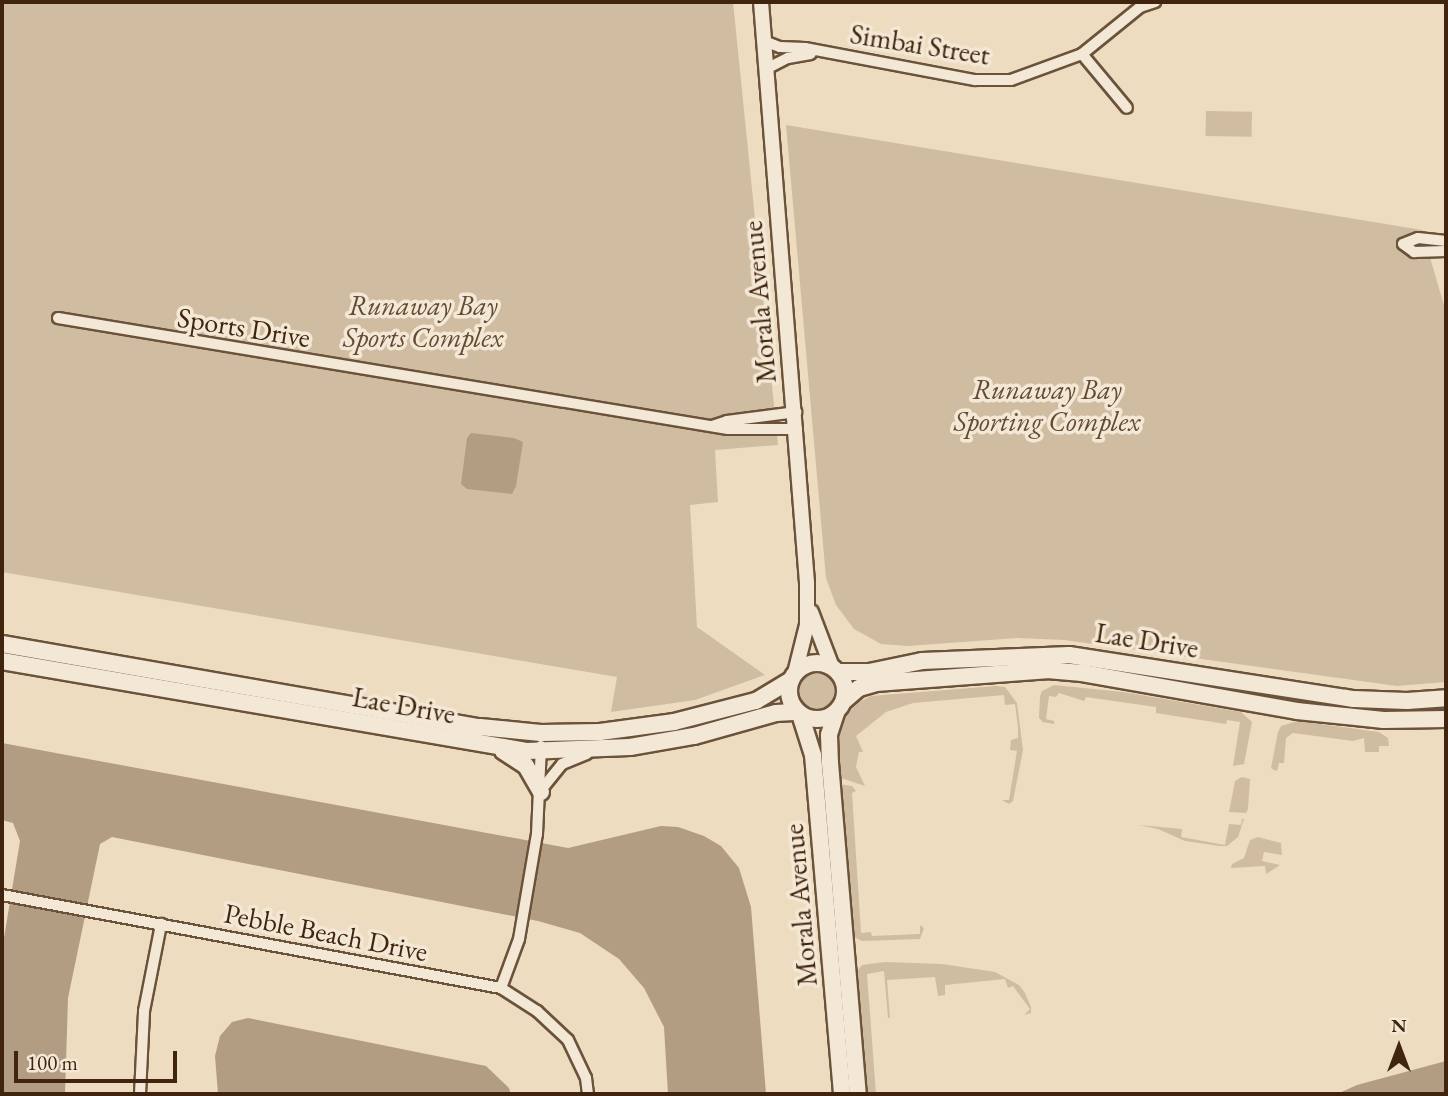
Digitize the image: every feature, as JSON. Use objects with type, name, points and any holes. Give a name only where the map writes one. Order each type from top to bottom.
[{"type":"main road","name":"Lae Drive","points":[[2,644],[467,725],[541,733],[609,731],[674,722],[756,701],[771,695],[793,677]]},
{"type":"main road","name":"Lae Drive","points":[[835,669],[869,672],[922,661],[1069,655],[1346,698],[1390,701],[1446,698]]},
{"type":"main road","name":"Lae Drive","points":[[2,661],[497,747],[541,751],[600,750],[676,740],[776,713],[799,713]]},
{"type":"main road","points":[[816,663],[835,669],[845,685],[840,707],[821,720],[799,713],[790,697],[793,677],[816,663]]},
{"type":"main road","name":"Lae Drive","points":[[840,707],[859,688],[876,683],[1047,670],[1082,673],[1343,717],[1401,721],[1446,719]]},
{"type":"main road","name":"Morala Avenue","points":[[840,707],[830,728],[830,755],[858,1094]]},
{"type":"main road","name":"Morala Avenue","points":[[799,713],[810,741],[814,766],[842,1094]]},
{"type":"main road","points":[[497,747],[526,766],[541,792]]},
{"type":"street","name":"Morala Avenue","points":[[761,2],[796,412],[808,597],[804,645],[793,677]]},
{"type":"street","name":"Simbai Street","points":[[764,41],[780,47],[824,52],[975,79],[1011,79],[1082,54],[1140,7],[1156,2]]},
{"type":"street","name":"Simbai Street","points":[[766,69],[788,58],[824,52]]},
{"type":"street","points":[[1082,54],[1127,108]]},
{"type":"street","points":[[1446,241],[1418,238],[1403,244],[1414,252],[1446,251]]},
{"type":"street","name":"Sports Drive","points":[[58,318],[735,430],[797,429]]},
{"type":"street","name":"Sports Drive","points":[[712,426],[725,421],[796,412]]},
{"type":"street","name":"Morala Avenue","points":[[808,597],[816,628],[835,669]]},
{"type":"street","points":[[501,988],[522,921],[537,834],[541,792],[541,733]]},
{"type":"street","points":[[541,792],[562,764],[600,750]]},
{"type":"street","name":"Pebble Beach Drive","points":[[4,896],[501,988],[537,1011],[568,1040],[586,1078],[587,1094]]},
{"type":"street","points":[[140,1094],[144,1011],[161,924]]},
{"type":"green space","name":"Runaway Bay Sports Complex","points":[[2,2],[733,2],[778,445],[715,450],[718,502],[690,505],[697,627],[765,675],[695,700],[611,712],[617,677],[2,572]]},
{"type":"green space","points":[[1206,111],[1252,112],[1252,137],[1206,136]]},
{"type":"green space","name":"Runaway Bay Sporting Complex","points":[[786,125],[1422,230],[1446,312],[1446,682],[1397,686],[1064,640],[1017,638],[908,646],[881,644],[854,629],[836,605],[826,578]]},
{"type":"green space","points":[[818,672],[826,673],[832,678],[837,684],[837,700],[832,706],[826,711],[818,712],[810,711],[804,706],[799,700],[798,692],[799,684],[804,678],[810,673]]},
{"type":"green space","points":[[1054,685],[1123,692],[1241,712],[1252,722],[1244,764],[1233,766],[1240,722],[1227,720],[1226,724],[1156,713],[1156,707],[1086,697],[1084,701],[1059,693],[1056,697],[1049,696],[1046,719],[1054,721],[1054,724],[1043,722],[1039,718],[1040,696],[1042,691]]},
{"type":"green space","points":[[1005,687],[1017,703],[1023,750],[1013,801],[1009,804],[1002,800],[1009,800],[1017,751],[1010,750],[1011,740],[1018,738],[1018,727],[1015,704],[1005,705],[1004,695],[913,703],[886,712],[856,736],[863,752],[859,752],[856,767],[865,786],[841,778],[835,755],[837,729],[841,720],[859,702],[871,696]]},
{"type":"green space","points":[[1298,721],[1379,732],[1388,738],[1389,746],[1379,746],[1379,752],[1365,752],[1364,738],[1353,741],[1293,733],[1286,738],[1284,763],[1279,763],[1277,771],[1274,770],[1271,768],[1278,732],[1281,726]]},
{"type":"green space","points":[[1242,777],[1250,779],[1248,809],[1246,813],[1229,812],[1235,781]]},
{"type":"green space","points":[[839,784],[852,786],[856,791],[852,793],[861,933],[871,932],[872,936],[920,934],[920,925],[924,928],[920,939],[862,941],[852,936]]},
{"type":"green space","points":[[1244,819],[1238,837],[1227,846],[1185,841],[1158,829],[1139,825],[1182,829],[1181,837],[1225,845],[1229,824],[1241,825]]},
{"type":"green space","points":[[1258,837],[1281,843],[1282,855],[1264,852],[1262,861],[1280,865],[1266,874],[1265,866],[1231,868],[1232,864],[1244,858],[1250,840]]},
{"type":"green space","points":[[885,962],[942,964],[995,972],[1019,985],[1031,1007],[1031,1013],[1024,1015],[1030,1009],[1013,986],[1008,988],[1005,979],[945,985],[945,995],[938,996],[935,977],[887,980],[888,1018],[884,971],[867,974],[876,1094],[864,1094],[854,975],[862,965]]},
{"type":"shaded area","points":[[471,433],[514,438],[523,442],[516,486],[512,494],[467,489],[461,484],[467,438]]},
{"type":"shaded area","points":[[2,743],[568,848],[661,826],[678,827],[704,836],[721,846],[739,868],[751,907],[766,1094],[668,1094],[664,1027],[644,988],[619,959],[580,933],[538,921],[112,837],[100,844],[68,998],[65,1094],[2,1094],[2,950],[20,841],[13,823],[2,820]]},
{"type":"shaded area","points":[[248,1018],[486,1066],[509,1088],[511,1094],[218,1094],[215,1056],[220,1036],[232,1022]]},
{"type":"shaded area","points":[[1446,1061],[1446,1094],[1337,1094],[1357,1085]]}]
